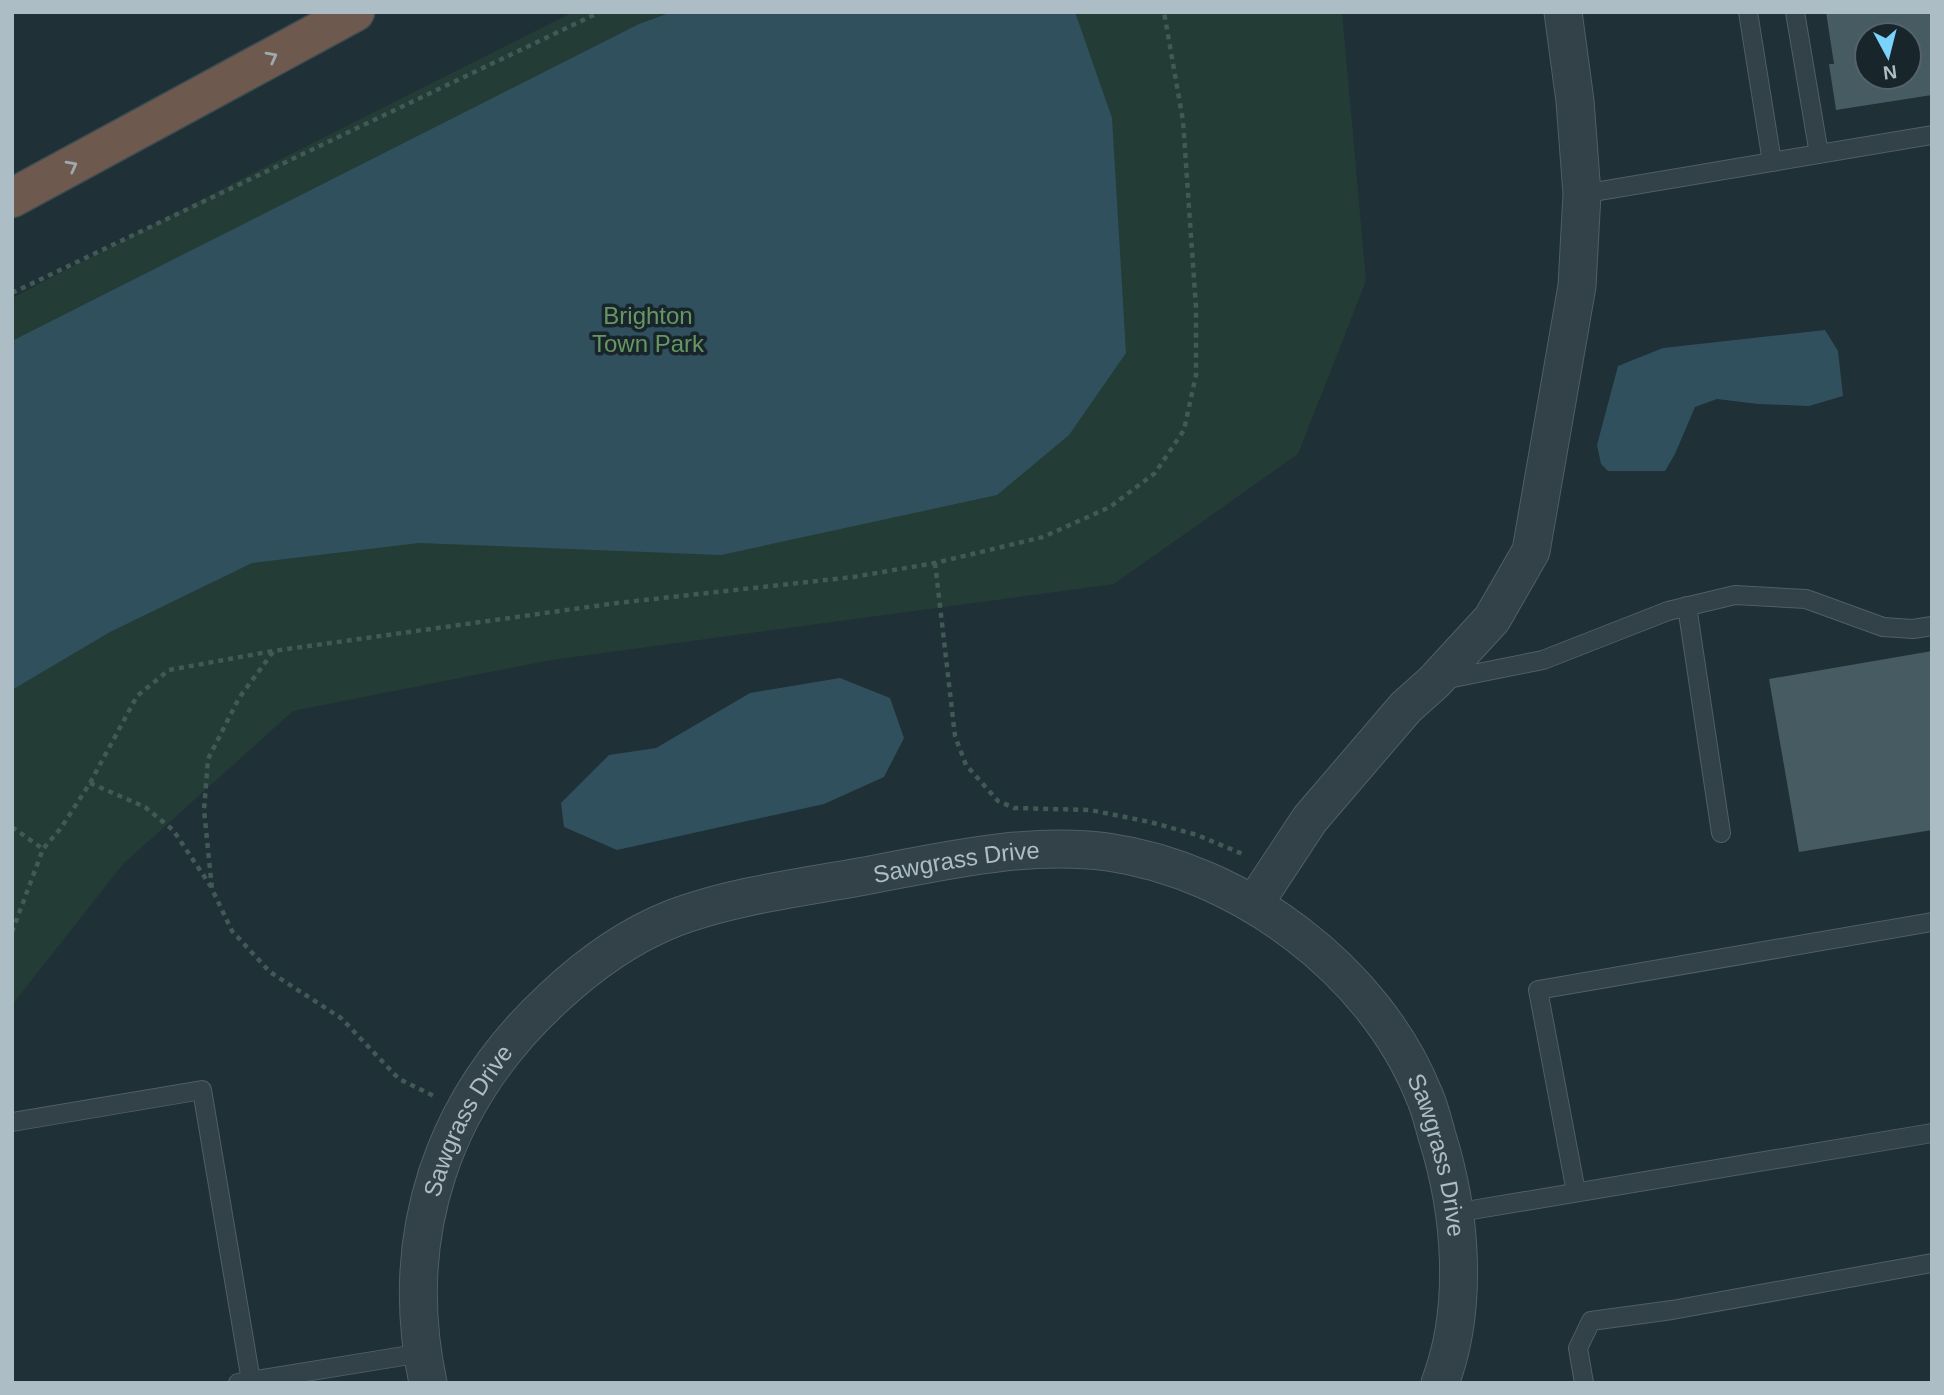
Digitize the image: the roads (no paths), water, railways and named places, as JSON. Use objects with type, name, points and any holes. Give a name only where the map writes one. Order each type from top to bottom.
[{"type":"highway","points":[[12,198],[355,12]]},
{"type":"street","points":[[1254,904],[1310,819],[1406,707],[1434,682],[1492,619],[1531,551],[1577,286],[1582,194],[1576,101],[1563,12]]},
{"type":"street","name":"Sawgrass Drive","points":[[425,1368],[417,1310],[419,1254],[428,1206],[443,1157],[464,1111],[491,1066],[527,1022],[569,982],[620,944],[674,918],[746,897],[981,855],[1051,849],[1108,852],[1211,882],[1254,904],[1297,935],[1334,966],[1371,1006],[1400,1047],[1424,1094],[1443,1153],[1454,1213],[1457,1297],[1452,1334],[1440,1383]]},
{"type":"lane","points":[[1748,12],[1772,162]]},
{"type":"lane","points":[[1796,12],[1819,154]]},
{"type":"lane","points":[[1582,194],[1932,135]]},
{"type":"lane","points":[[1434,682],[1543,660],[1668,611],[1735,595],[1806,600],[1883,627],[1913,629],[1932,626]]},
{"type":"lane","points":[[1687,606],[1721,833]]},
{"type":"lane","points":[[1576,1192],[1538,990],[1932,922]]},
{"type":"lane","points":[[12,1122],[202,1090],[245,1382],[425,1368]]},
{"type":"lane","points":[[1454,1213],[1932,1133]]},
{"type":"lane","points":[[1584,1383],[1578,1348],[1591,1321],[1672,1310],[1932,1263]]},
{"type":"water","name":"Brighton Town Park","points":[[672,12],[1075,12],[1112,118],[1126,353],[1069,435],[997,495],[721,555],[419,543],[252,563],[110,632],[12,690],[12,341],[639,24]]},
{"type":"water","points":[[1825,330],[1838,351],[1843,396],[1809,406],[1717,399],[1695,407],[1665,471],[1608,471],[1601,464],[1597,445],[1618,366],[1663,348]]},
{"type":"water","points":[[840,678],[890,698],[904,738],[884,777],[824,804],[617,850],[564,827],[561,803],[609,755],[656,748],[750,693]]}]
